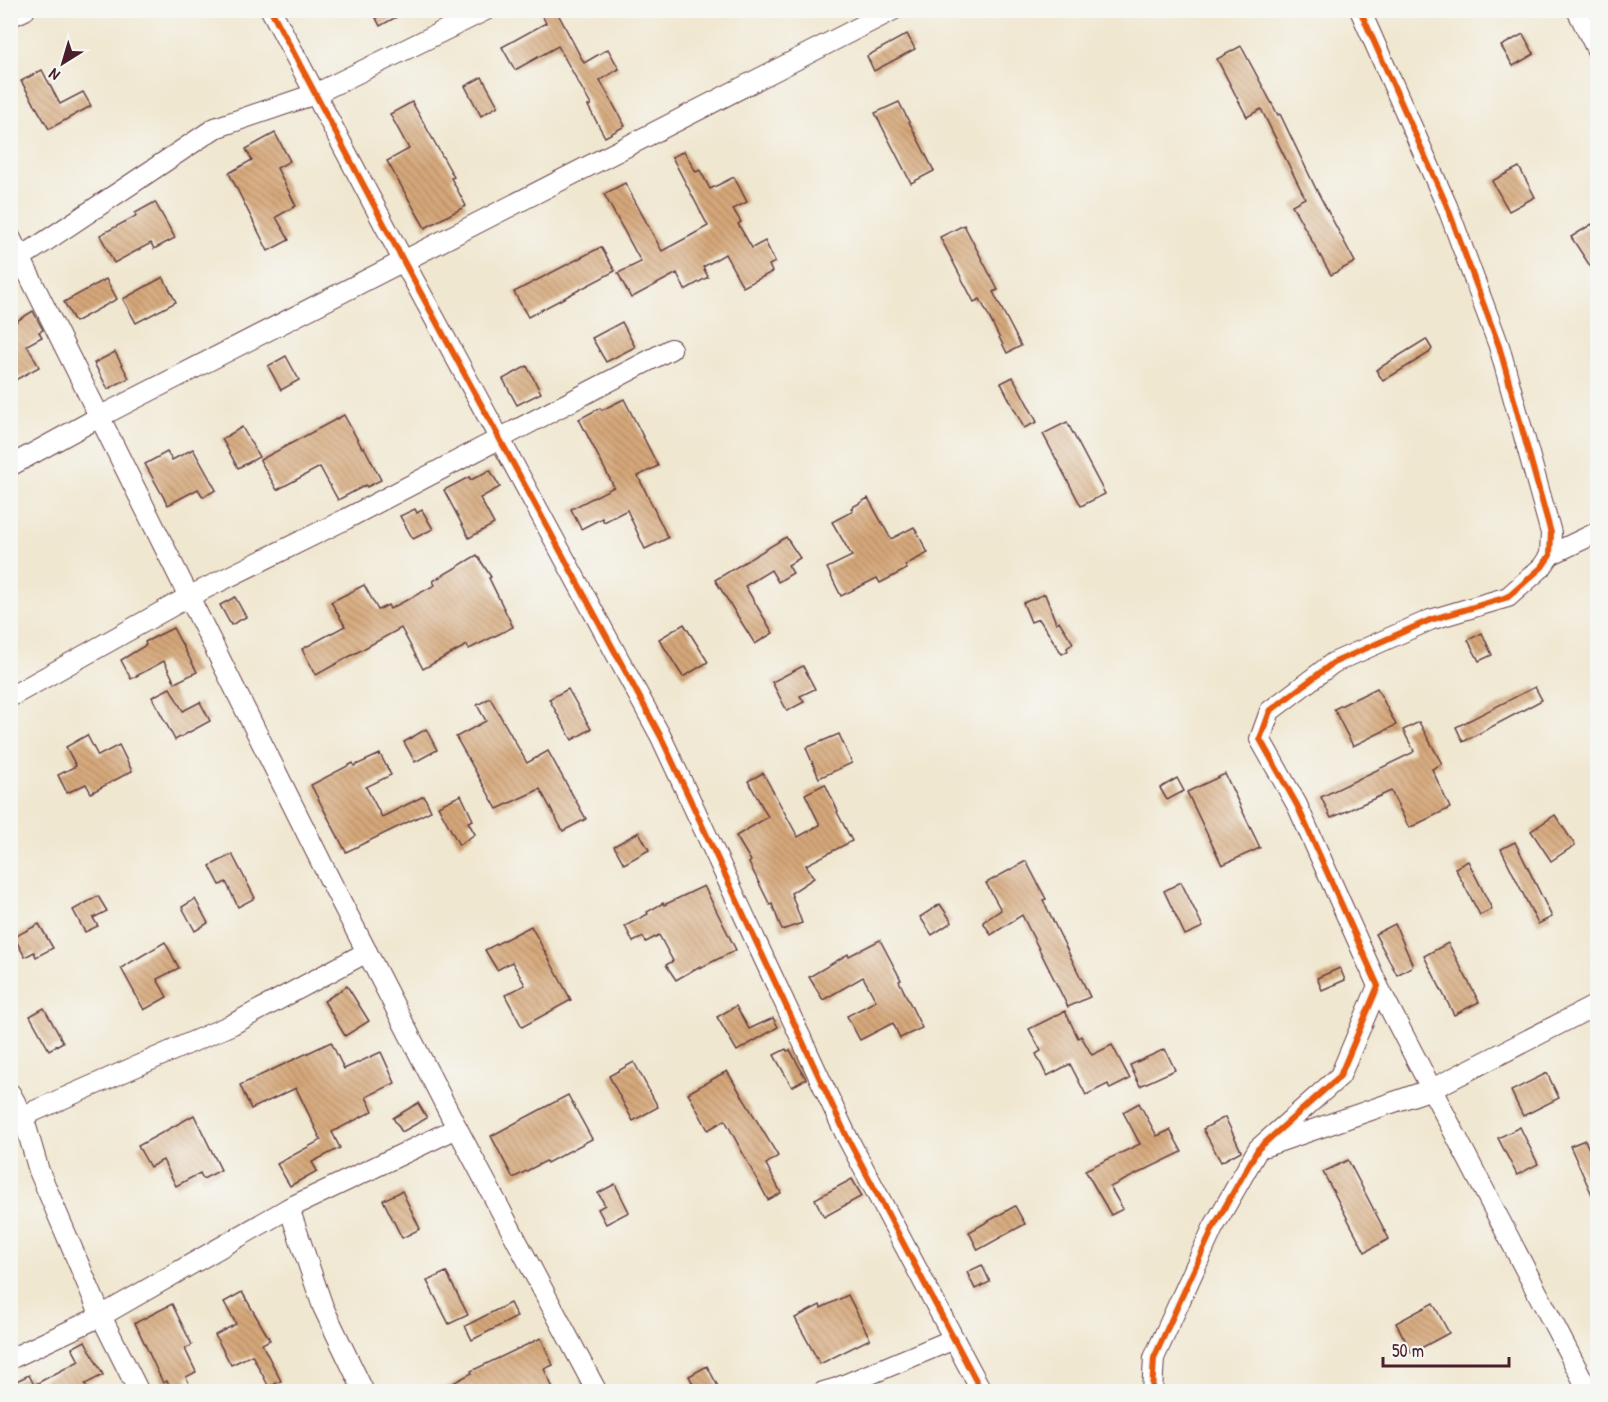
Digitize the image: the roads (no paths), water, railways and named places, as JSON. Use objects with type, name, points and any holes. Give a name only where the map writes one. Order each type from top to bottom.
[{"type":"street","points":[[10,17],[25,10]]},
{"type":"street","points":[[271,10],[404,262],[661,737],[847,1137],[982,1392]]},
{"type":"street","points":[[16,260],[215,128],[315,94],[486,10]]},
{"type":"street","points":[[10,466],[101,416],[893,10]]},
{"type":"street","points":[[1360,10],[1448,206],[1499,346],[1551,533],[1550,555]]},
{"type":"street","points":[[1577,10],[1598,52]]},
{"type":"street","points":[[10,237],[16,260],[101,416],[367,952],[597,1392]]},
{"type":"street","points":[[10,697],[190,596],[346,519],[498,437],[671,349]]},
{"type":"street","points":[[1589,1392],[1378,986],[1298,805],[1260,739],[1270,711],[1333,663],[1430,620],[1508,597],[1542,567],[1550,555],[1598,532]]},
{"type":"street","points":[[23,1116],[233,1024],[367,952]]},
{"type":"street","points":[[1152,1392],[1154,1358],[1213,1228],[1258,1149],[1340,1076],[1378,986]]},
{"type":"street","points":[[1258,1149],[1432,1089],[1598,1004]]},
{"type":"street","points":[[10,1093],[23,1116],[39,1171],[101,1316],[139,1392]]},
{"type":"street","points":[[10,1359],[101,1316],[289,1208],[457,1128]]},
{"type":"street","points":[[289,1208],[323,1307],[364,1392]]},
{"type":"street","points":[[823,1392],[954,1339]]}]
